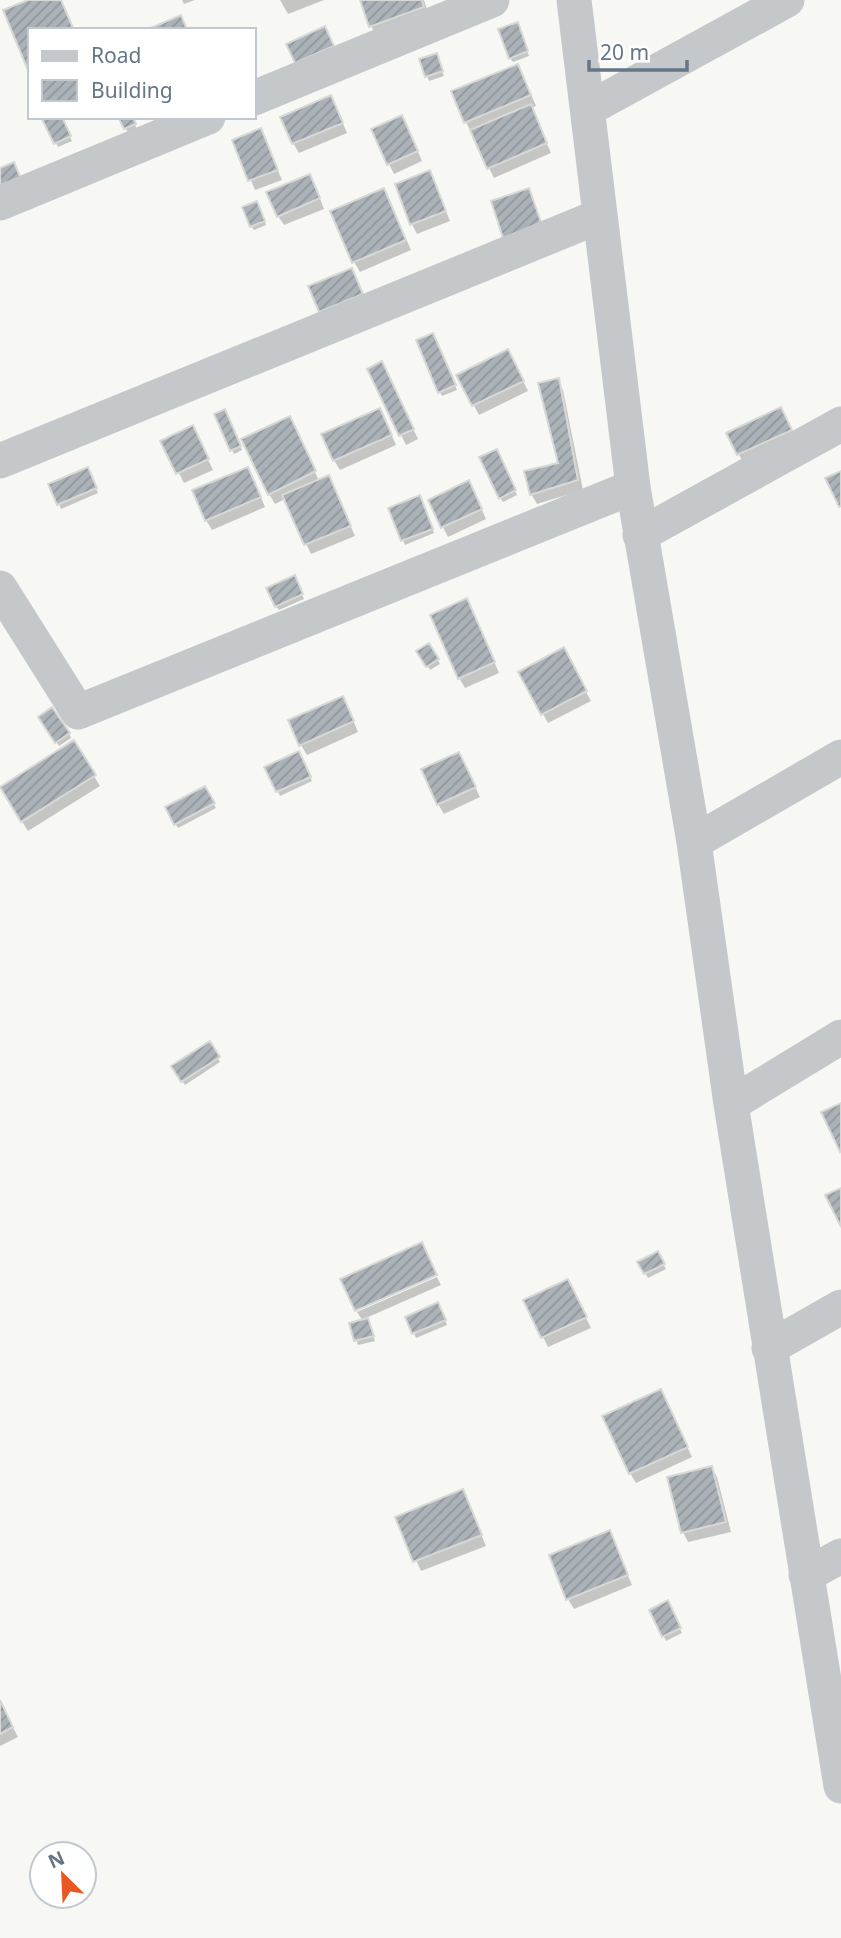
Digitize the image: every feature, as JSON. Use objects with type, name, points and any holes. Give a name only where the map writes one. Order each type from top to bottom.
[{"type":"street","points":[[256,97],[492,0]]},
{"type":"street","points":[[575,0],[640,535],[694,842],[731,1104],[841,1786]]},
{"type":"street","points":[[588,109],[787,0]]},
{"type":"street","points":[[0,203],[203,119]]},
{"type":"street","points":[[0,461],[600,216]]},
{"type":"street","points":[[640,535],[841,424]]},
{"type":"street","points":[[0,588],[78,712],[633,487]]},
{"type":"street","points":[[694,842],[841,757]]},
{"type":"street","points":[[731,1104],[841,1037]]},
{"type":"street","points":[[769,1348],[841,1307]]},
{"type":"street","points":[[806,1575],[841,1556]]},
{"type":"building","points":[[28,0],[61,0],[73,28],[28,28],[27,68],[3,10]]},
{"type":"building","points":[[360,0],[422,0],[424,7],[369,27]]},
{"type":"building","points":[[181,15],[186,28],[151,28]]},
{"type":"building","points":[[518,22],[528,51],[509,59],[498,29]]},
{"type":"building","points":[[325,26],[334,46],[295,63],[286,44]]},
{"type":"building","points":[[437,53],[443,71],[425,77],[419,59]]},
{"type":"building","points":[[518,64],[531,95],[464,123],[451,91]]},
{"type":"building","points":[[331,95],[343,123],[292,144],[280,117]]},
{"type":"building","points":[[531,104],[547,143],[487,169],[470,130]]},
{"type":"building","points":[[402,115],[418,151],[387,165],[371,129]]},
{"type":"building","points":[[42,119],[63,119],[71,136],[54,144]]},
{"type":"building","points":[[119,119],[134,119],[136,124],[124,129]]},
{"type":"building","points":[[261,128],[278,170],[248,181],[232,140]]},
{"type":"building","points":[[14,162],[21,179],[0,188],[0,168]]},
{"type":"building","points":[[430,170],[446,211],[410,225],[395,184]]},
{"type":"building","points":[[310,174],[320,198],[277,217],[266,192]]},
{"type":"building","points":[[384,188],[406,240],[352,263],[330,211]]},
{"type":"building","points":[[529,188],[542,225],[503,238],[491,201]]},
{"type":"building","points":[[257,201],[265,221],[250,227],[242,207]]},
{"type":"building","points":[[352,268],[363,294],[319,312],[308,286]]},
{"type":"building","points":[[433,333],[456,385],[438,393],[416,340]]},
{"type":"building","points":[[508,349],[524,381],[472,406],[456,375]]},
{"type":"building","points":[[382,361],[414,429],[399,436],[367,369]]},
{"type":"building","points":[[559,378],[578,480],[530,495],[524,471],[558,463],[538,383]]},
{"type":"building","points":[[781,407],[792,430],[737,455],[726,433]]},
{"type":"building","points":[[380,408],[392,435],[333,461],[321,434]]},
{"type":"building","points":[[225,409],[241,446],[230,451],[214,414]]},
{"type":"building","points":[[290,416],[316,471],[268,495],[241,439]]},
{"type":"building","points":[[193,425],[209,459],[176,474],[160,441]]},
{"type":"building","points":[[497,449],[516,490],[499,499],[479,457]]},
{"type":"building","points":[[88,467],[97,488],[57,505],[48,484]]},
{"type":"building","points":[[248,467],[261,497],[205,521],[192,490]]},
{"type":"building","points":[[841,471],[841,506],[839,507],[825,478]]},
{"type":"building","points":[[329,475],[351,526],[304,545],[282,495]]},
{"type":"building","points":[[469,480],[482,509],[441,528],[428,500]]},
{"type":"building","points":[[420,495],[433,529],[401,541],[388,508]]},
{"type":"building","points":[[295,575],[303,594],[275,607],[266,588]]},
{"type":"building","points":[[467,598],[495,662],[458,679],[430,615]]},
{"type":"building","points":[[429,643],[439,659],[426,667],[416,651]]},
{"type":"building","points":[[564,647],[587,691],[541,715],[518,672]]},
{"type":"building","points":[[343,696],[354,721],[299,746],[288,720]]},
{"type":"building","points":[[52,707],[70,733],[55,743],[38,717]]},
{"type":"building","points":[[74,740],[96,775],[21,822],[0,787]]},
{"type":"building","points":[[299,751],[311,777],[276,792],[264,767]]},
{"type":"building","points":[[459,752],[476,787],[437,805],[421,769]]},
{"type":"building","points":[[205,786],[215,803],[174,825],[165,807]]},
{"type":"building","points":[[210,1041],[220,1057],[181,1082],[171,1066]]},
{"type":"building","points":[[841,1103],[841,1151],[840,1152],[821,1112]]},
{"type":"building","points":[[841,1188],[841,1227],[825,1195]]},
{"type":"building","points":[[422,1242],[437,1275],[355,1311],[340,1279]]},
{"type":"building","points":[[658,1251],[665,1264],[644,1274],[637,1262]]},
{"type":"building","points":[[568,1279],[587,1317],[541,1338],[523,1300]]},
{"type":"building","points":[[438,1302],[446,1320],[412,1334],[405,1317]]},
{"type":"building","points":[[368,1318],[374,1336],[354,1341],[349,1323]]},
{"type":"building","points":[[661,1389],[688,1447],[629,1474],[602,1416]]},
{"type":"building","points":[[712,1466],[726,1522],[681,1533],[667,1477]]},
{"type":"building","points":[[463,1489],[482,1535],[413,1562],[395,1517]]},
{"type":"building","points":[[610,1530],[628,1575],[566,1600],[549,1555]]},
{"type":"building","points":[[668,1600],[681,1628],[662,1637],[649,1610]]},
{"type":"building","points":[[0,1700],[13,1727],[0,1734]]}]
